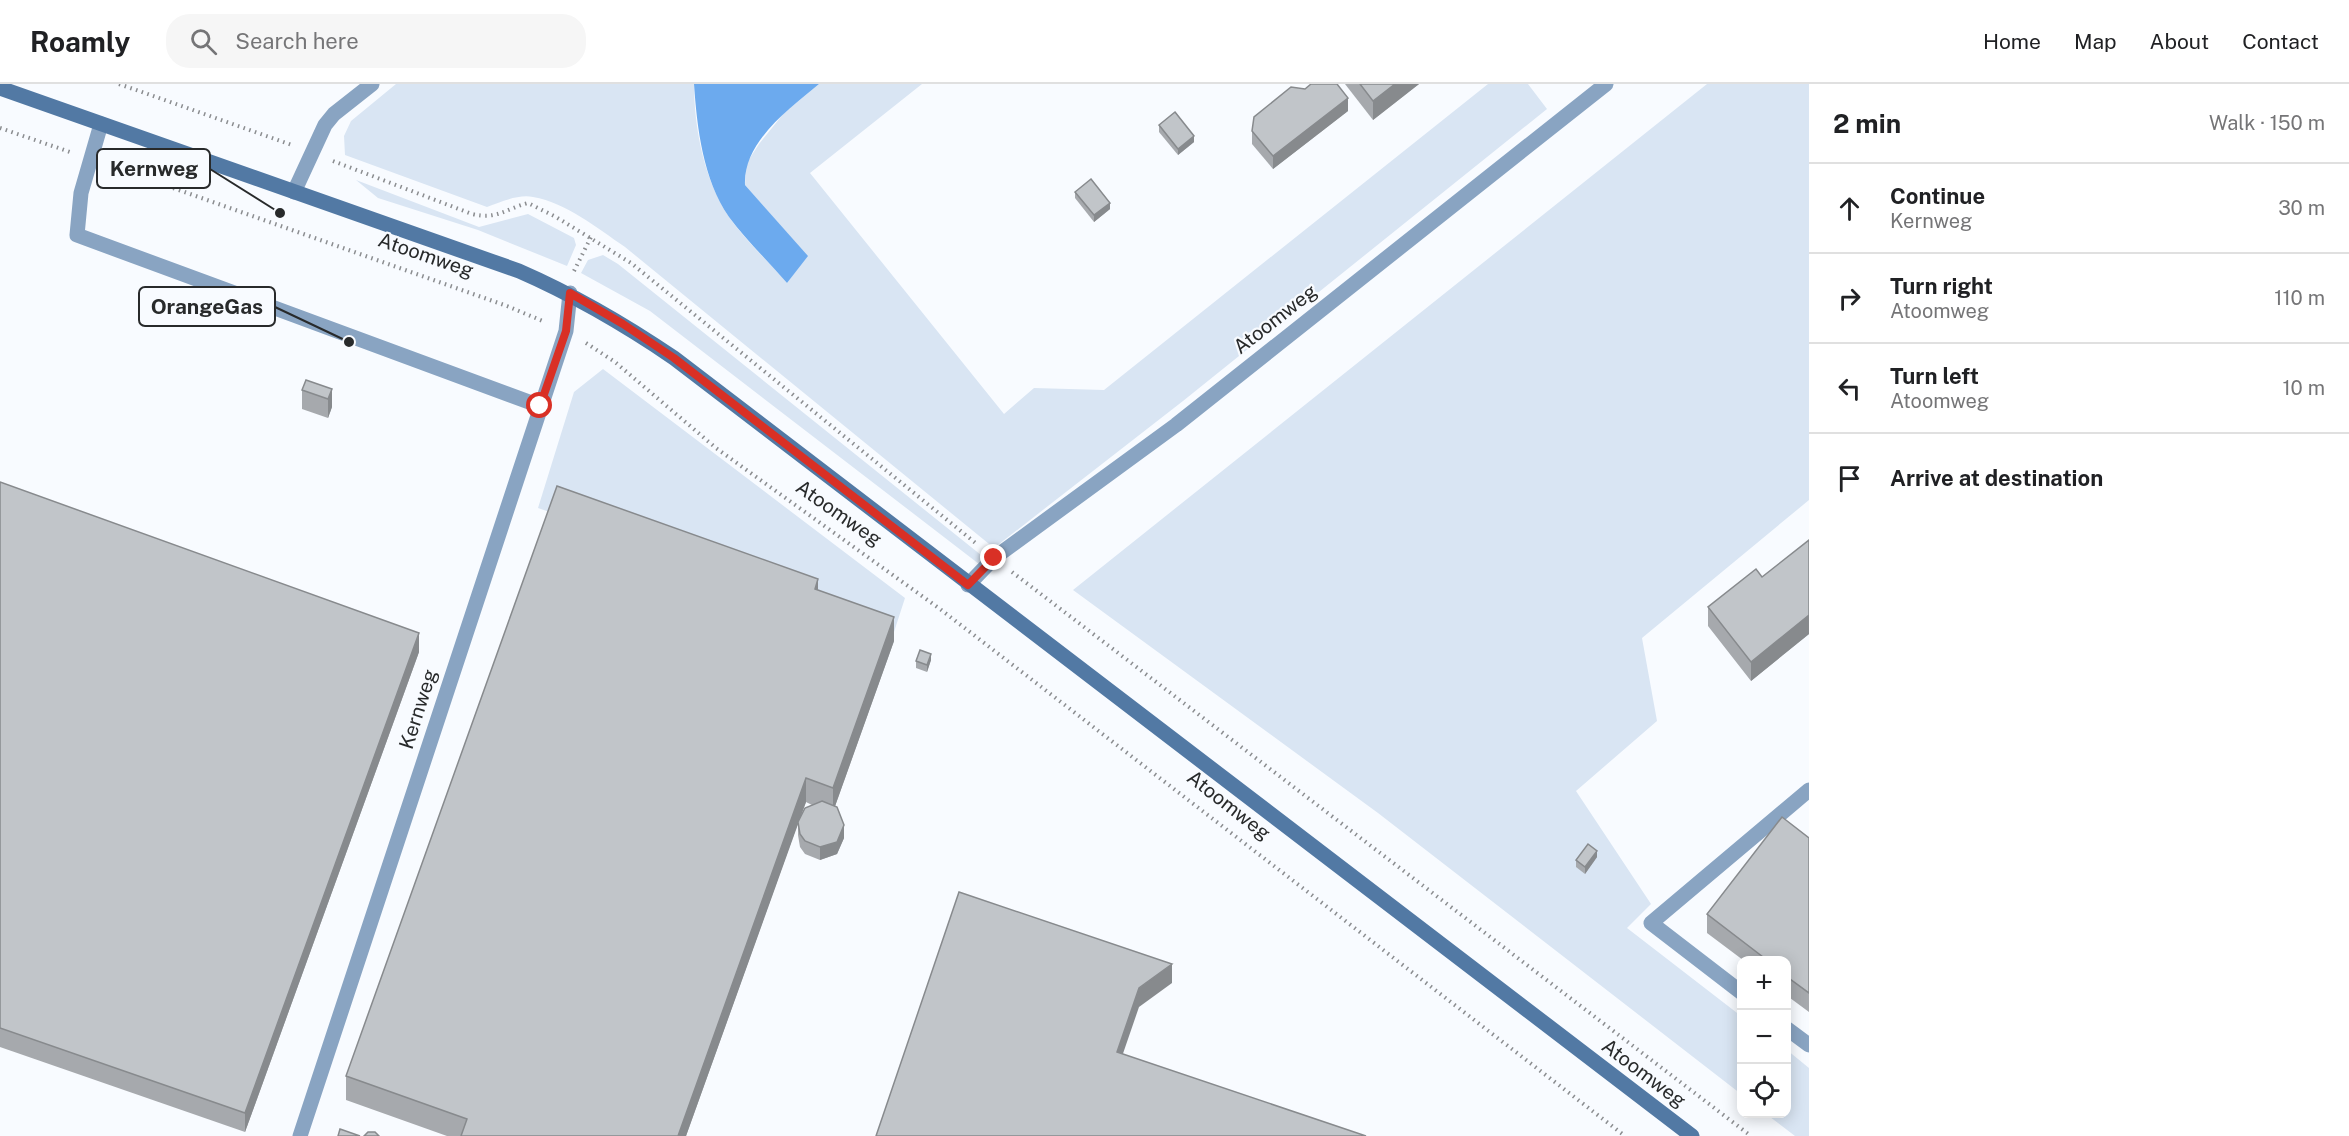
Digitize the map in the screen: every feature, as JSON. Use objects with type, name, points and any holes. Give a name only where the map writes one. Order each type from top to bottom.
[{"type":"street","points":[[294,192],[326,125],[334,114],[372,84]]},
{"type":"street","name":"Atoomweg","points":[[968,585],[994,558],[1176,425],[1606,84]]},
{"type":"street","name":"Atoomweg","points":[[0,88],[519,271],[570,293],[623,324],[674,358],[968,585],[1692,1136]]},
{"type":"street","points":[[101,124],[81,193],[77,235],[540,406]]},
{"type":"street","name":"Kernweg","points":[[300,1136],[566,331],[570,293]]},
{"type":"street","points":[[1737,989],[1651,923],[1809,790]]},
{"type":"street","points":[[1791,1032],[1809,1045]]},
{"type":"path","name":"Atoomweg","points":[[0,128],[507,306],[566,331],[615,362],[716,448],[940,609],[1626,1136]]},
{"type":"path","points":[[570,293],[575,267],[591,237]]},
{"type":"shaded area","points":[[396,84],[694,84],[698,135],[707,170],[720,202],[742,234],[787,283],[807,256],[745,185],[746,164],[759,144],[784,113],[819,84],[922,84],[810,173],[1004,414],[1034,388],[1104,390],[1488,84],[1528,84],[1547,109],[1183,401],[994,548],[625,247],[570,210],[546,200],[528,196],[487,207],[345,155],[344,136],[351,121]]},
{"type":"shaded area","points":[[1707,84],[1809,84],[1809,500],[1642,638],[1657,721],[1576,791],[1651,904],[1627,928],[1737,1013],[1737,1091],[1378,813],[1073,590]]},
{"type":"shaded area","points":[[356,180],[479,227],[528,214],[574,238],[576,245],[567,266],[478,230],[378,198]]},
{"type":"shaded area","points":[[603,255],[618,264],[986,559],[979,564],[650,311],[581,273],[588,260]]},
{"type":"shaded area","points":[[603,369],[905,598],[894,632],[538,508],[574,392]]},
{"type":"shaded area","points":[[1791,1053],[1809,1068],[1809,1136],[1795,1136],[1771,1118],[1791,1118]]},
{"type":"water","points":[[694,84],[819,84],[794,104],[770,128],[760,141],[746,169],[745,185],[808,256],[787,283],[736,226],[720,202],[703,153]]},
{"type":"building","points":[[1311,84],[1337,84],[1348,98],[1273,156],[1252,131],[1254,117],[1291,87],[1305,89]]},
{"type":"building","points":[[1360,84],[1395,84],[1373,101]]},
{"type":"building","points":[[1175,112],[1194,136],[1178,149],[1159,125]]},
{"type":"building","points":[[1091,179],[1110,203],[1094,215],[1075,192]]},
{"type":"building","points":[[306,380],[332,389],[328,399],[302,390]]},
{"type":"building","points":[[0,482],[419,633],[245,1113],[0,1028]]},
{"type":"building","points":[[557,486],[818,579],[815,589],[894,617],[833,788],[806,778],[678,1136],[461,1136],[467,1119],[346,1076]]},
{"type":"building","points":[[1809,540],[1809,615],[1751,662],[1708,607],[1756,569],[1762,577]]},
{"type":"building","points":[[920,650],[931,654],[927,665],[916,661]]},
{"type":"building","points":[[822,801],[837,807],[844,825],[837,842],[820,847],[805,841],[800,834],[798,822],[805,808]]},
{"type":"building","points":[[1782,817],[1809,838],[1809,993],[1791,980],[1791,956],[1762,956],[1707,914]]},
{"type":"building","points":[[1588,844],[1597,851],[1585,867],[1576,860]]},
{"type":"building","points":[[959,892],[1172,964],[1139,988],[1117,1052],[1366,1136],[876,1136]]},
{"type":"building","points":[[340,1129],[360,1136],[338,1136]]},
{"type":"building","points":[[368,1132],[375,1132],[379,1136],[364,1136]]},
{"type":"place","name":"Kernweg","points":[[280,213]]},
{"type":"place","name":"OrangeGas","points":[[349,342]]},
{"type":"route","points":[[540,406],[566,331],[570,293],[623,324],[674,358],[968,585],[994,558]]}]
